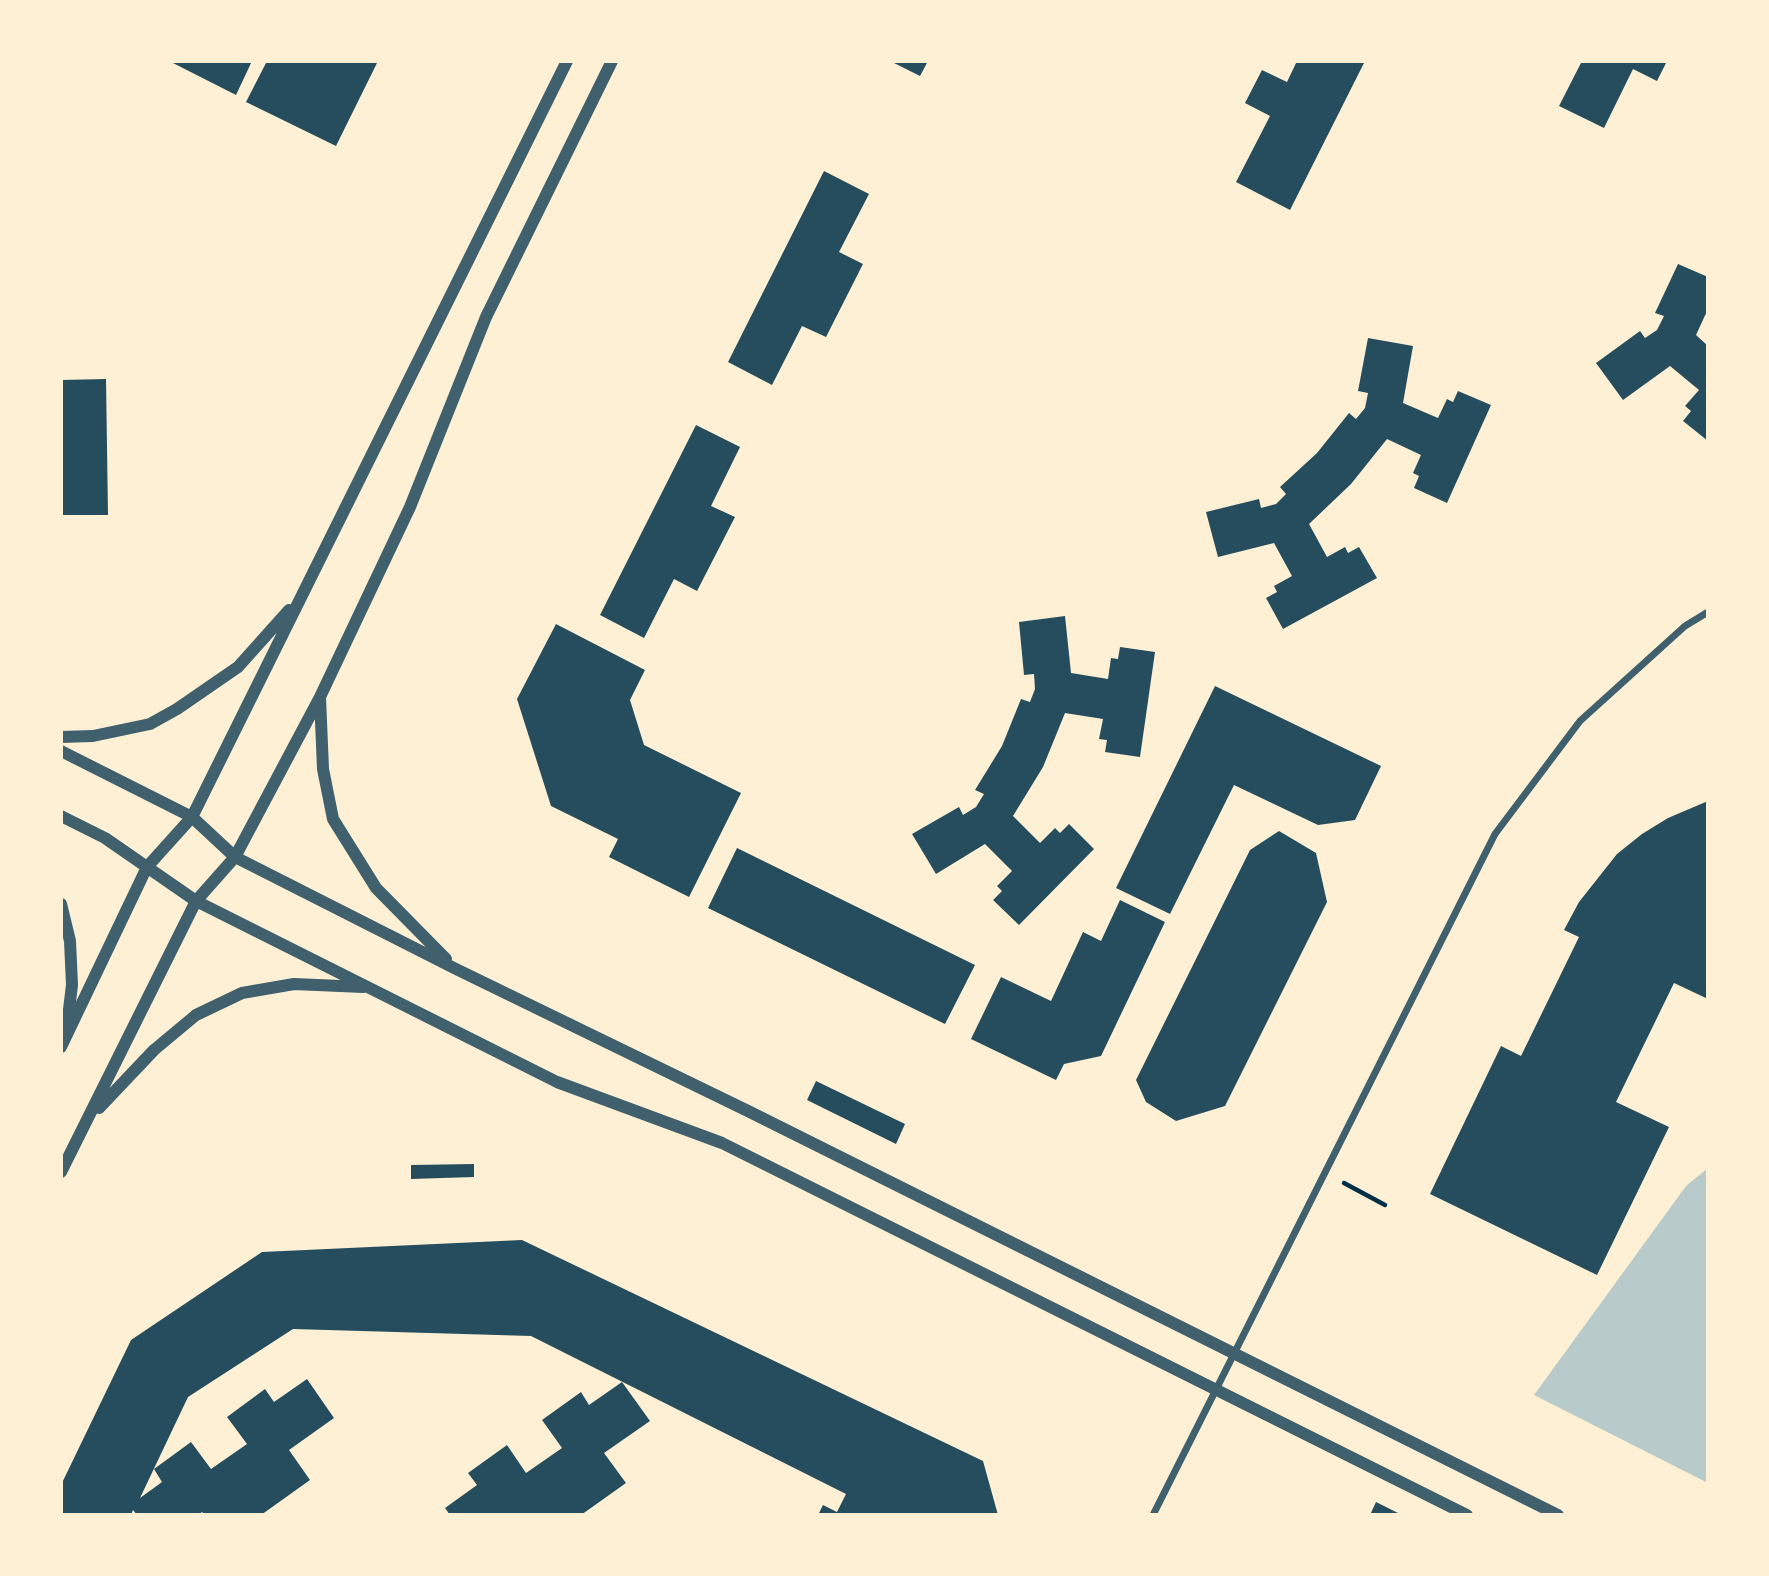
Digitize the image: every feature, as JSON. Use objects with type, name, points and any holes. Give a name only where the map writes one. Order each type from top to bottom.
[{"type":"street","points":[[64,1042],[147,867],[192,817],[566,61]]},
{"type":"street","points":[[61,1172],[195,901],[235,857],[320,697],[410,507],[486,317],[612,61]]},
{"type":"street","points":[[61,737],[93,736],[150,724],[177,709],[237,667],[299,599]]},
{"type":"street","points":[[1153,1515],[1494,834],[1580,721],[1685,626],[1708,612]]},
{"type":"street","points":[[320,697],[323,769],[333,819],[376,888],[456,969]]},
{"type":"street","points":[[61,751],[192,817],[235,857],[1558,1515]]},
{"type":"street","points":[[61,816],[105,838],[195,901],[557,1082],[722,1143],[1467,1515]]},
{"type":"street","points":[[61,904],[70,941],[72,985],[64,1042]]},
{"type":"street","points":[[90,1117],[154,1050],[196,1015],[242,993],[294,984],[371,988]]},
{"type":"path","points":[[1325,1172],[1385,1205]]},
{"type":"shaded area","points":[[1708,1168],[1708,1483],[1534,1395],[1686,1186]]},
{"type":"building","points":[[169,61],[252,61],[236,95]]},
{"type":"building","points":[[267,61],[378,61],[336,146],[246,102]]},
{"type":"building","points":[[890,61],[928,61],[920,76]]},
{"type":"building","points":[[1297,61],[1365,61],[1290,210],[1236,182],[1270,116],[1245,103],[1262,70],[1287,82]]},
{"type":"building","points":[[1582,61],[1667,61],[1657,81],[1633,69],[1604,128],[1559,106]]},
{"type":"building","points":[[824,171],[869,194],[839,252],[863,264],[826,337],[802,326],[772,385],[728,362]]},
{"type":"building","points":[[1678,264],[1708,277],[1708,309],[1696,335],[1708,346],[1708,441],[1683,421],[1691,411],[1685,406],[1699,390],[1670,366],[1623,400],[1596,363],[1640,331],[1645,338],[1657,330],[1664,316],[1655,313]]},
{"type":"building","points":[[1368,338],[1413,346],[1403,403],[1438,418],[1447,399],[1453,402],[1458,391],[1491,405],[1447,503],[1414,488],[1419,476],[1413,473],[1421,455],[1387,439],[1351,484],[1309,524],[1327,557],[1345,547],[1348,553],[1359,547],[1377,578],[1283,629],[1266,598],[1277,592],[1274,586],[1292,576],[1274,543],[1218,557],[1206,512],[1259,499],[1261,508],[1276,504],[1286,494],[1280,487],[1317,453],[1349,413],[1356,419],[1365,408],[1368,393],[1358,391]]},
{"type":"building","points":[[106,379],[108,515],[61,515],[61,380]]},
{"type":"building","points":[[696,425],[740,447],[711,506],[735,517],[697,591],[674,579],[644,638],[600,615]]},
{"type":"building","points":[[1065,616],[1071,673],[1108,679],[1111,658],[1118,659],[1120,647],[1155,652],[1140,757],[1105,752],[1107,740],[1099,739],[1103,719],[1065,713],[1043,767],[1013,816],[1040,843],[1055,828],[1060,833],[1069,824],[1094,849],[1019,925],[993,900],[1002,891],[997,886],[1012,871],[985,844],[936,874],[912,834],[959,807],[963,815],[976,807],[984,794],[975,790],[1002,746],[1021,699],[1030,702],[1035,689],[1034,674],[1024,675],[1019,622]]},
{"type":"building","points":[[556,624],[645,670],[630,700],[644,745],[741,793],[689,897],[609,857],[618,839],[551,806],[517,699]]},
{"type":"building","points":[[1215,686],[1381,766],[1355,820],[1318,825],[1234,785],[1170,914],[1116,888]]},
{"type":"building","points":[[1708,801],[1708,999],[1674,983],[1616,1102],[1669,1127],[1597,1275],[1430,1194],[1501,1046],[1521,1056],[1579,937],[1564,930],[1579,902],[1617,854],[1642,834],[1668,818]]},
{"type":"building","points":[[1279,831],[1316,853],[1327,902],[1225,1106],[1176,1121],[1146,1102],[1136,1080],[1250,850]]},
{"type":"building","points":[[737,848],[975,965],[945,1024],[708,908]]},
{"type":"building","points":[[1120,900],[1165,922],[1101,1056],[1064,1064],[1056,1080],[971,1039],[1001,977],[1051,1001],[1083,932],[1101,941]]},
{"type":"building","points":[[816,1081],[905,1124],[896,1144],[807,1100]]},
{"type":"building","points":[[474,1164],[474,1177],[411,1179],[411,1165]]},
{"type":"building","points":[[522,1240],[983,1461],[998,1515],[818,1515],[823,1505],[837,1512],[846,1494],[531,1336],[293,1329],[188,1397],[140,1498],[162,1482],[154,1469],[191,1442],[211,1469],[247,1444],[227,1417],[265,1389],[274,1402],[307,1379],[334,1418],[289,1450],[310,1480],[261,1515],[205,1515],[202,1512],[198,1515],[137,1515],[133,1510],[131,1515],[61,1515],[61,1485],[131,1340],[262,1252]]},
{"type":"building","points":[[622,1382],[650,1421],[604,1453],[626,1483],[581,1515],[450,1515],[445,1508],[477,1485],[468,1473],[507,1445],[526,1473],[562,1448],[542,1420],[581,1392],[589,1405]]},
{"type":"building","points":[[1376,1502],[1402,1515],[1370,1515]]}]
